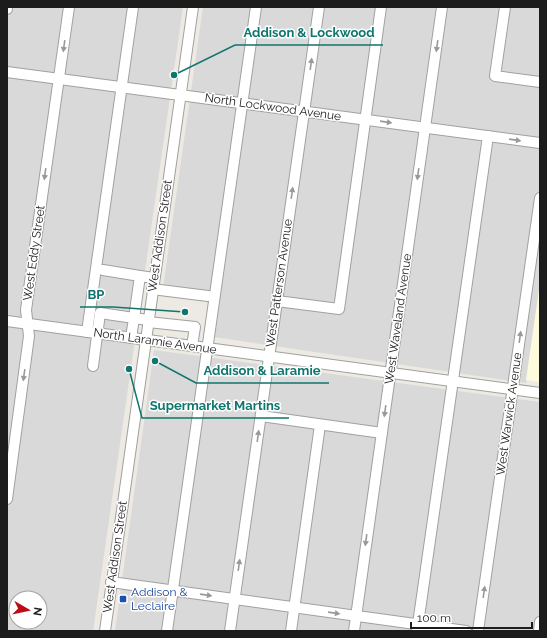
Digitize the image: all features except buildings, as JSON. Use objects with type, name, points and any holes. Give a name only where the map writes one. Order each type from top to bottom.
[{"type":"street","name":"West Eddy Street","points":[[7,499],[29,336],[26,310],[69,7]]},
{"type":"street","points":[[93,366],[92,333],[133,7]]},
{"type":"street","name":"West Addison Street","points":[[105,631],[152,288],[193,7]]},
{"type":"street","points":[[167,631],[206,348],[256,7]]},
{"type":"street","name":"West Patterson Avenue","points":[[230,631],[319,7]]},
{"type":"street","points":[[277,301],[340,309],[381,7]]},
{"type":"street","name":"West Waveland Avenue","points":[[354,631],[442,7]]},
{"type":"street","points":[[505,7],[495,76],[540,82]]},
{"type":"street","name":"North Lockwood Avenue","points":[[7,72],[540,143]]},
{"type":"street","points":[[417,628],[488,136]]},
{"type":"street","name":"West Warwick Avenue","points":[[478,631],[540,198]]},
{"type":"street","points":[[103,270],[154,278]]},
{"type":"street","points":[[130,338],[140,276]]},
{"type":"street","points":[[152,288],[208,296]]},
{"type":"street","points":[[92,333],[100,313],[195,327],[192,346]]},
{"type":"street","name":"North Laramie Avenue","points":[[7,321],[540,393]]},
{"type":"street","points":[[261,416],[382,433]]},
{"type":"street","points":[[291,631],[320,424]]},
{"type":"street","points":[[111,582],[356,616],[417,628],[466,631]]},
{"type":"street","points":[[539,631],[540,622]]},
{"type":"shaded area","points":[[7,7],[183,7],[93,631],[7,631]]},
{"type":"shaded area","points":[[203,7],[540,7],[540,283],[526,383],[207,336],[211,295],[163,288]]},
{"type":"shaded area","points":[[540,283],[540,382],[526,380]]},
{"type":"shaded area","points":[[154,350],[540,402],[540,631],[115,631]]},
{"type":"place","name":"Addison & Lockwood","points":[[174,75]]},
{"type":"place","name":"BP","points":[[185,312]]},
{"type":"place","name":"Addison & Laramie","points":[[155,361]]},
{"type":"place","name":"Supermarket Martins","points":[[129,369]]},
{"type":"place","name":"Addison & Leclaire","points":[[123,599]]}]
